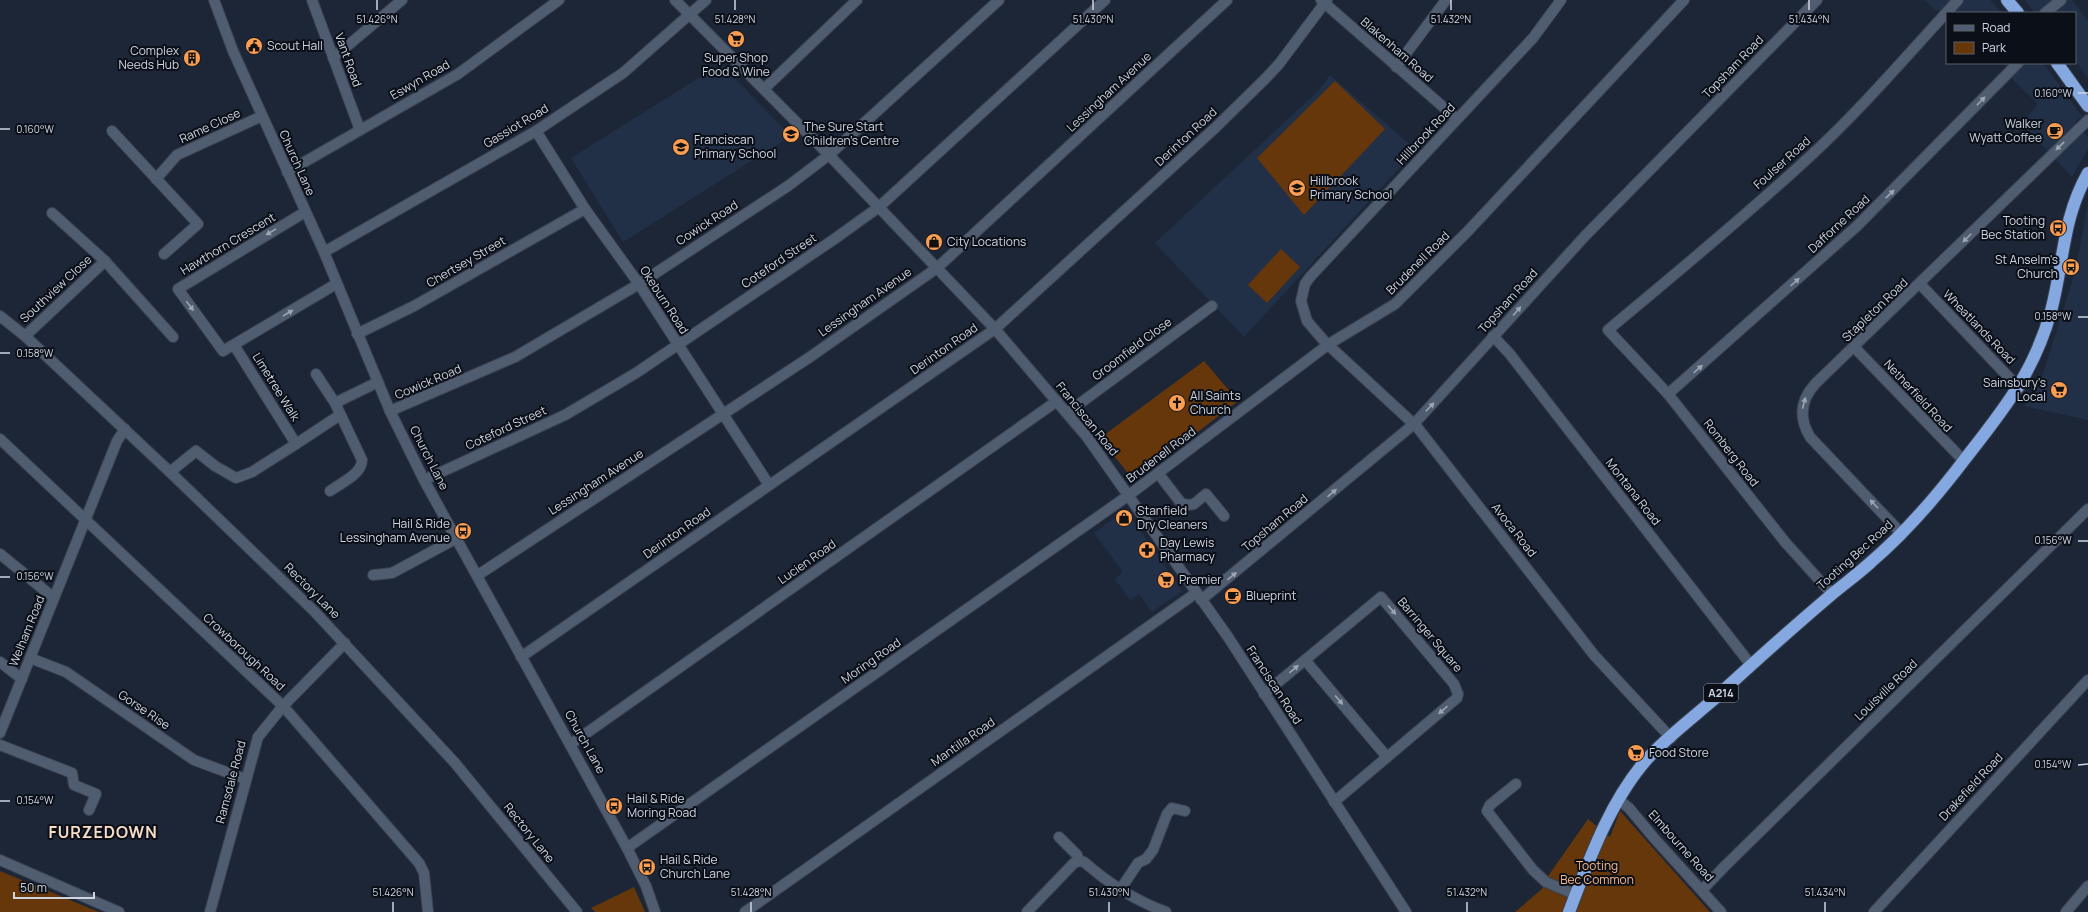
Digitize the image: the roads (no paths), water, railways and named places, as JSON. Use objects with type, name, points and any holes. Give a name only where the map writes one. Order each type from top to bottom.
[{"type":"highway","points":[[2007,0],[2017,12]]},
{"type":"highway","points":[[2058,64],[2088,106]]},
{"type":"highway","name":"Tooting Bec Road","points":[[1569,912],[1603,829],[1619,800],[1648,758],[1832,594],[1872,562],[1934,498],[2019,388],[2028,371],[2052,310],[2068,218],[2076,196],[2088,173]]},
{"type":"street","name":"Church Lane","points":[[214,0],[233,51],[286,172],[324,252],[390,411],[424,480],[478,575],[627,848],[646,886],[656,912]]},
{"type":"street","name":"Vant Road","points":[[312,0],[360,130]]},
{"type":"street","points":[[333,58],[402,0]]},
{"type":"street","name":"Eswyn Road","points":[[286,172],[458,74],[559,0]]},
{"type":"street","name":"Franciscan Road","points":[[675,0],[829,155],[995,329],[1067,413],[1129,495],[1228,638],[1406,912]]},
{"type":"street","name":"Gassiot Road","points":[[324,252],[536,130],[623,73],[706,0]]},
{"type":"street","points":[[764,89],[857,0]]},
{"type":"street","name":"Cowick Road","points":[[390,411],[515,357],[639,284],[788,186],[829,155],[999,0]]},
{"type":"street","name":"Coteford Street","points":[[424,480],[565,415],[636,373],[879,207],[1105,0]]},
{"type":"street","name":"Lessingham Avenue","points":[[478,575],[842,335],[937,268],[1228,0]]},
{"type":"street","points":[[1396,67],[1446,0]]},
{"type":"street","name":"Hillbrook Road","points":[[1329,344],[1314,330],[1304,316],[1301,301],[1305,284],[1533,38],[1561,0]]},
{"type":"street","name":"Brudenell Road","points":[[1129,495],[1329,344],[1382,313],[1411,290],[1684,0]]},
{"type":"street","name":"Topsham Road","points":[[1199,597],[1414,424],[1585,236],[1817,0]]},
{"type":"street","name":"Foulser Road","points":[[1947,12],[1958,0]]},
{"type":"street","points":[[2046,12],[2061,0]]},
{"type":"street","name":"Blakenham Road","points":[[1324,1],[1457,120]]},
{"type":"street","name":"Derinton Road","points":[[521,656],[995,329],[1215,128],[1265,79],[1280,64],[1324,1]]},
{"type":"street","name":"Foulser Road","points":[[1608,330],[1724,234],[1806,160],[1852,115],[1946,13]]},
{"type":"street","name":"Dafforne Road","points":[[1668,394],[1856,226],[2017,64]]},
{"type":"street","name":"Rame Close","points":[[156,179],[177,155],[262,116]]},
{"type":"street","name":"Stapleton Road","points":[[1901,533],[1816,444],[1803,424],[1803,403],[1808,392],[2088,120]]},
{"type":"street","name":"Okeburn Road","points":[[536,130],[585,209],[639,284],[677,345],[769,485]]},
{"type":"street","points":[[112,131],[198,224],[164,254]]},
{"type":"street","name":"Chertsey Street","points":[[357,334],[414,306],[585,209]]},
{"type":"street","name":"Hawthorn Crescent","points":[[234,345],[223,351],[178,289],[305,212]]},
{"type":"street","name":"Southview Close","points":[[52,213],[105,261],[173,337]]},
{"type":"street","name":"Southview Close","points":[[25,336],[105,261]]},
{"type":"street","points":[[234,345],[336,284]]},
{"type":"street","name":"Wheatlands Road","points":[[1920,284],[2019,388]]},
{"type":"street","name":"Groomfield Close","points":[[1067,413],[1212,306]]},
{"type":"street","name":"Rectory Lane","points":[[0,316],[25,336],[125,429],[316,612],[454,763],[577,912]]},
{"type":"street","name":"Romberg Road","points":[[1608,330],[1668,394],[1785,542],[1832,594]]},
{"type":"street","name":"Montana Road","points":[[1494,336],[1509,353],[1751,665]]},
{"type":"street","name":"Avoca Road","points":[[1329,344],[1414,424],[1594,655],[1670,738]]},
{"type":"street","name":"Limetree Walk","points":[[234,345],[296,444]]},
{"type":"street","name":"Netherfield Road","points":[[1854,347],[1964,461]]},
{"type":"street","points":[[316,374],[335,403],[362,460],[362,465],[358,471],[330,491]]},
{"type":"street","points":[[335,403],[378,382]]},
{"type":"street","name":"Lucien Road","points":[[571,744],[1057,401]]},
{"type":"street","points":[[170,472],[196,451],[214,466],[236,478],[252,472],[340,415]]},
{"type":"street","name":"Welham Road","points":[[0,733],[117,441],[125,429]]},
{"type":"street","name":"Crowborough Road","points":[[0,439],[284,706],[419,863],[424,874],[428,912]]},
{"type":"street","points":[[1158,473],[1181,504],[1194,504],[1206,494],[1224,516]]},
{"type":"street","name":"Moring Road","points":[[627,848],[1129,495]]},
{"type":"street","name":"Louisville Road","points":[[1702,890],[2088,509]]},
{"type":"street","points":[[373,575],[392,573],[457,538]]},
{"type":"street","points":[[0,554],[54,598]]},
{"type":"street","name":"Mantilla Road","points":[[745,912],[1199,597]]},
{"type":"street","name":"Barringer Square","points":[[1264,694],[1381,597],[1440,666],[1457,689],[1457,698],[1334,802]]},
{"type":"street","name":"Ramsdale Road","points":[[210,912],[245,779],[258,736],[284,706],[345,643]]},
{"type":"street","name":"Gorse Rise","points":[[30,658],[66,672],[194,760],[245,779]]},
{"type":"street","points":[[1305,660],[1387,757]]},
{"type":"street","points":[[0,662],[22,679]]},
{"type":"street","name":"Drakefield Road","points":[[1874,912],[2088,680]]},
{"type":"street","points":[[0,745],[72,773],[74,785],[96,794],[90,810]]},
{"type":"street","points":[[1516,784],[1490,805],[1487,811],[1533,870],[1546,882],[1576,895]]},
{"type":"street","name":"Elmbourne Road","points":[[1619,800],[1629,808],[1721,912]]},
{"type":"street","points":[[1120,890],[1138,863],[1146,859],[1153,850],[1167,814],[1172,808],[1186,811]]},
{"type":"street","points":[[1059,837],[1077,855],[1079,861],[1120,890],[1152,907],[1166,912]]},
{"type":"street","points":[[0,860],[119,912]]},
{"type":"street","points":[[1027,912],[1079,861]]},
{"type":"street","points":[[2066,912],[2088,886]]},
{"type":"place","name":"Super Shop Food & Wine","points":[[736,39]]},
{"type":"place","name":"Scout Hall","points":[[254,46]]},
{"type":"place","name":"Complex Needs Hub","points":[[192,58]]},
{"type":"place","name":"Walker Wyatt Coffee","points":[[2055,131]]},
{"type":"place","name":"The Sure Start Children's Centre","points":[[791,134]]},
{"type":"place","name":"Franciscan Primary School","points":[[681,147]]},
{"type":"place","name":"Hillbrook Primary School","points":[[1297,188]]},
{"type":"place","name":"Tooting Bec Station","points":[[2058,228]]},
{"type":"place","name":"City Locations","points":[[934,242]]},
{"type":"place","name":"St Anselm's Church","points":[[2071,267]]},
{"type":"place","name":"Sainsbury's Local","points":[[2059,390]]},
{"type":"place","name":"All Saints Church","points":[[1177,403]]},
{"type":"place","name":"Stanfield Dry Cleaners","points":[[1124,518]]},
{"type":"place","name":"Hail & Ride Lessingham Avenue","points":[[463,531]]},
{"type":"place","name":"Day Lewis Pharmacy","points":[[1147,550]]},
{"type":"place","name":"Premier","points":[[1166,580]]},
{"type":"place","name":"Blueprint","points":[[1233,596]]},
{"type":"place","name":"Food Store","points":[[1636,753]]},
{"type":"place","name":"Hail & Ride Moring Road","points":[[614,806]]},
{"type":"place","name":"Hail & Ride Church Lane","points":[[647,867]]},
{"type":"district","name":"FURZEDOWN","points":[[103,832]]},
{"type":"park label","name":"Tooting Bec Common","points":[[1597,873]]}]
